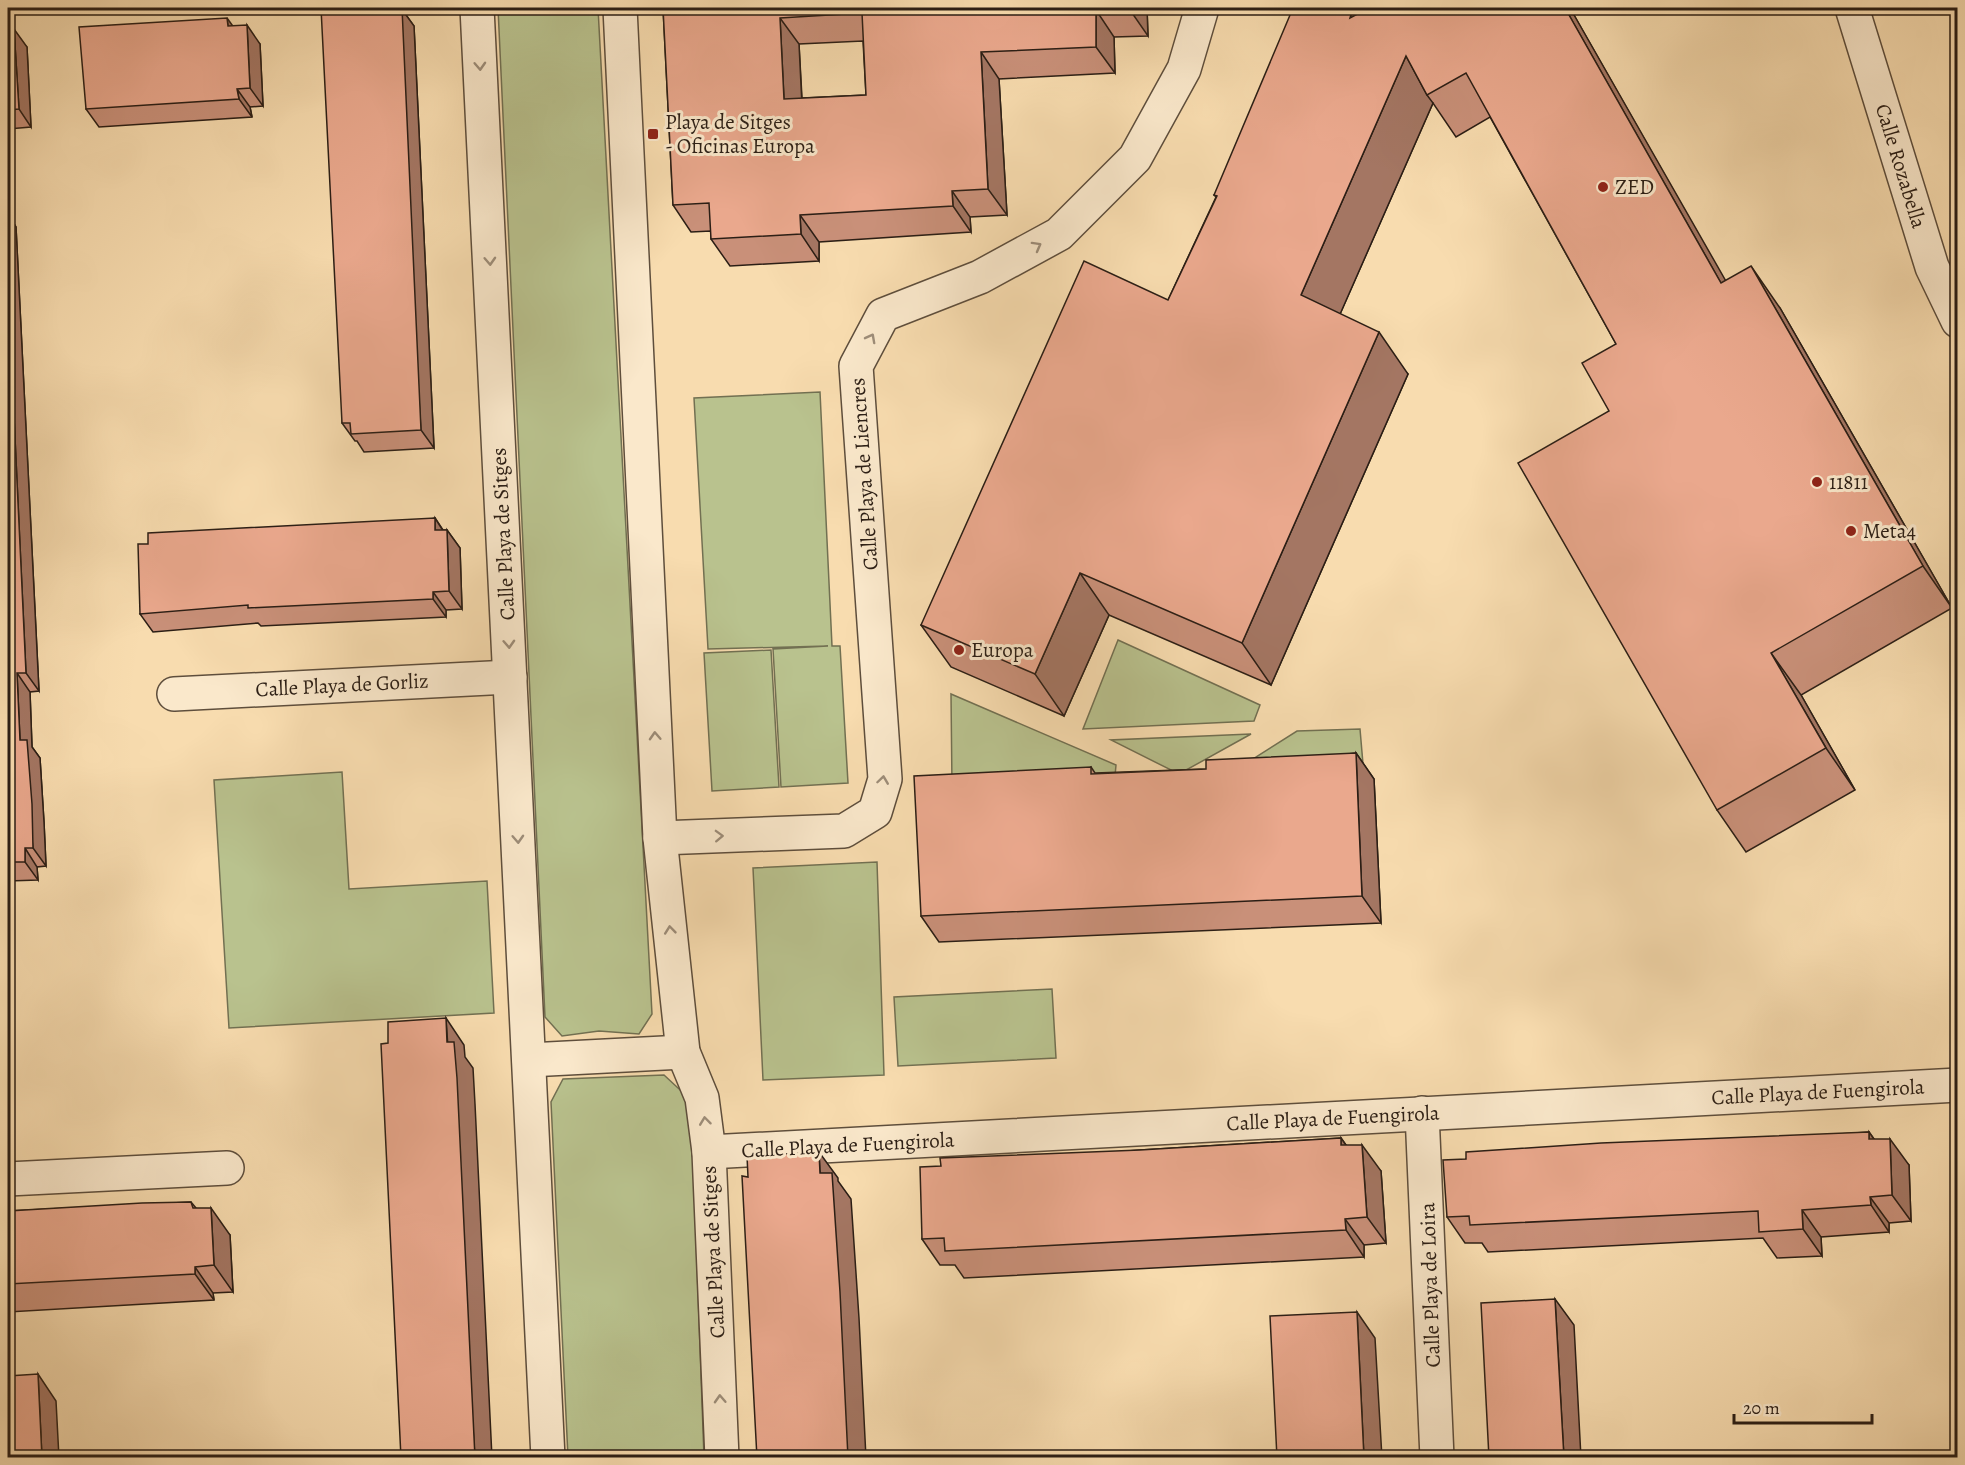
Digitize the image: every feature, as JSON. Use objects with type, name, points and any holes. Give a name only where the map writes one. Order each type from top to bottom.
[{"type":"street","name":"Calle Playa de Sitges","points":[[477,8],[548,1458]]},
{"type":"street","name":"Calle Playa de Sitges","points":[[620,8],[660,838],[683,1052],[702,1098],[709,1152],[722,1458]]},
{"type":"street","name":"Calle Playa de Liencres","points":[[660,838],[844,831],[875,812],[885,779],[856,366],[883,315],[980,278],[1059,234],[1135,158],[1184,69],[1202,8]]},
{"type":"street","name":"Calle Rozabella","points":[[1852,8],[1945,265],[1958,321]]},
{"type":"street","name":"Calle Playa de Gorliz","points":[[174,694],[510,676]]},
{"type":"street","points":[[529,1060],[683,1052]]},
{"type":"street","name":"Calle Playa de Fuengirola","points":[[709,1152],[1958,1085]]},
{"type":"street","name":"Calle Playa de Loira","points":[[1422,1113],[1437,1458]]},
{"type":"street","points":[[8,1179],[227,1168]]},
{"type":"green space","points":[[498,8],[598,8],[652,1014],[639,1034],[599,1031],[562,1036],[545,1017]]},
{"type":"green space","points":[[820,392],[832,646],[840,646],[848,783],[781,787],[773,649],[828,646],[708,649],[694,398]]},
{"type":"green space","points":[[1118,640],[1260,705],[1254,721],[1083,729]]},
{"type":"green space","points":[[771,650],[779,787],[712,791],[704,653]]},
{"type":"green space","points":[[951,694],[1116,765],[1115,776],[952,787]]},
{"type":"green space","points":[[1360,729],[1363,764],[1234,771],[1297,731]]},
{"type":"green space","points":[[1251,734],[1179,774],[1111,740]]},
{"type":"green space","points":[[342,772],[349,889],[487,881],[494,1013],[229,1028],[214,780]]},
{"type":"green space","points":[[877,862],[884,1075],[763,1080],[753,868]]},
{"type":"green space","points":[[1052,989],[1056,1058],[898,1066],[894,997]]},
{"type":"green space","points":[[664,1075],[691,1100],[704,1457],[568,1457],[551,1102],[563,1079]]},
{"type":"building","points":[[321,8],[402,8],[421,430],[351,434],[350,423],[342,423]]},
{"type":"building","points":[[663,8],[1130,8],[1130,10],[1096,10],[1096,47],[981,52],[988,189],[952,191],[953,206],[800,215],[801,234],[711,239],[709,203],[673,205]],"holes":[[[862,13],[866,95],[784,99],[780,18]]]},
{"type":"building","points":[[1293,8],[1353,8],[1350,18],[1369,8],[1565,8],[1721,283],[1751,266],[1923,566],[1771,653],[1826,748],[1717,810],[1518,463],[1609,411],[1582,363],[1616,344],[1466,73],[1427,95],[1406,56],[1301,295],[1379,332],[1242,643],[1080,573],[1035,674],[921,625],[1084,261],[1168,300],[1217,196],[1214,195]]},
{"type":"building","points":[[227,18],[228,26],[247,25],[250,88],[237,89],[239,99],[86,109],[79,27]]},
{"type":"building","points":[[8,29],[14,29],[19,109],[8,110]]},
{"type":"building","points":[[8,289],[26,673],[17,673],[20,740],[27,740],[32,804],[33,848],[25,848],[25,862],[8,862]]},
{"type":"building","points":[[435,518],[435,530],[447,530],[449,591],[433,592],[433,599],[248,608],[248,605],[140,614],[138,544],[148,544],[148,533]]},
{"type":"building","points":[[1356,753],[1362,896],[921,916],[914,776],[1091,767],[1091,774],[1206,769],[1206,760]]},
{"type":"building","points":[[446,1018],[447,1042],[454,1042],[457,1078],[475,1458],[401,1458],[381,1044],[388,1043],[388,1022]]},
{"type":"building","points":[[1869,1132],[1869,1139],[1890,1139],[1892,1195],[1870,1197],[1871,1205],[1802,1210],[1803,1229],[1759,1232],[1758,1211],[1470,1225],[1469,1216],[1447,1217],[1443,1160],[1466,1159],[1466,1152],[1601,1143]]},
{"type":"building","points":[[1341,1138],[1341,1145],[1362,1145],[1367,1217],[1345,1219],[1346,1230],[945,1251],[944,1238],[922,1239],[920,1167],[941,1166],[940,1158],[1140,1150]]},
{"type":"building","points":[[819,1152],[820,1173],[832,1173],[848,1458],[757,1458],[742,1176],[748,1177],[747,1156]]},
{"type":"building","points":[[191,1202],[193,1208],[211,1208],[214,1265],[195,1267],[195,1274],[8,1284],[8,1211]]},
{"type":"building","points":[[1555,1299],[1564,1458],[1489,1458],[1481,1303]]},
{"type":"building","points":[[1357,1312],[1364,1458],[1277,1458],[1270,1316]]},
{"type":"building","points":[[38,1374],[42,1458],[8,1458],[8,1376]]},
{"type":"place","name":"Playa de Sitges - Oficinas Europa","points":[[653,134]]},
{"type":"place","name":"ZED","points":[[1603,187]]},
{"type":"place","name":"11811","points":[[1817,482]]},
{"type":"place","name":"Meta4","points":[[1851,531]]},
{"type":"place","name":"Europa","points":[[959,650]]}]
